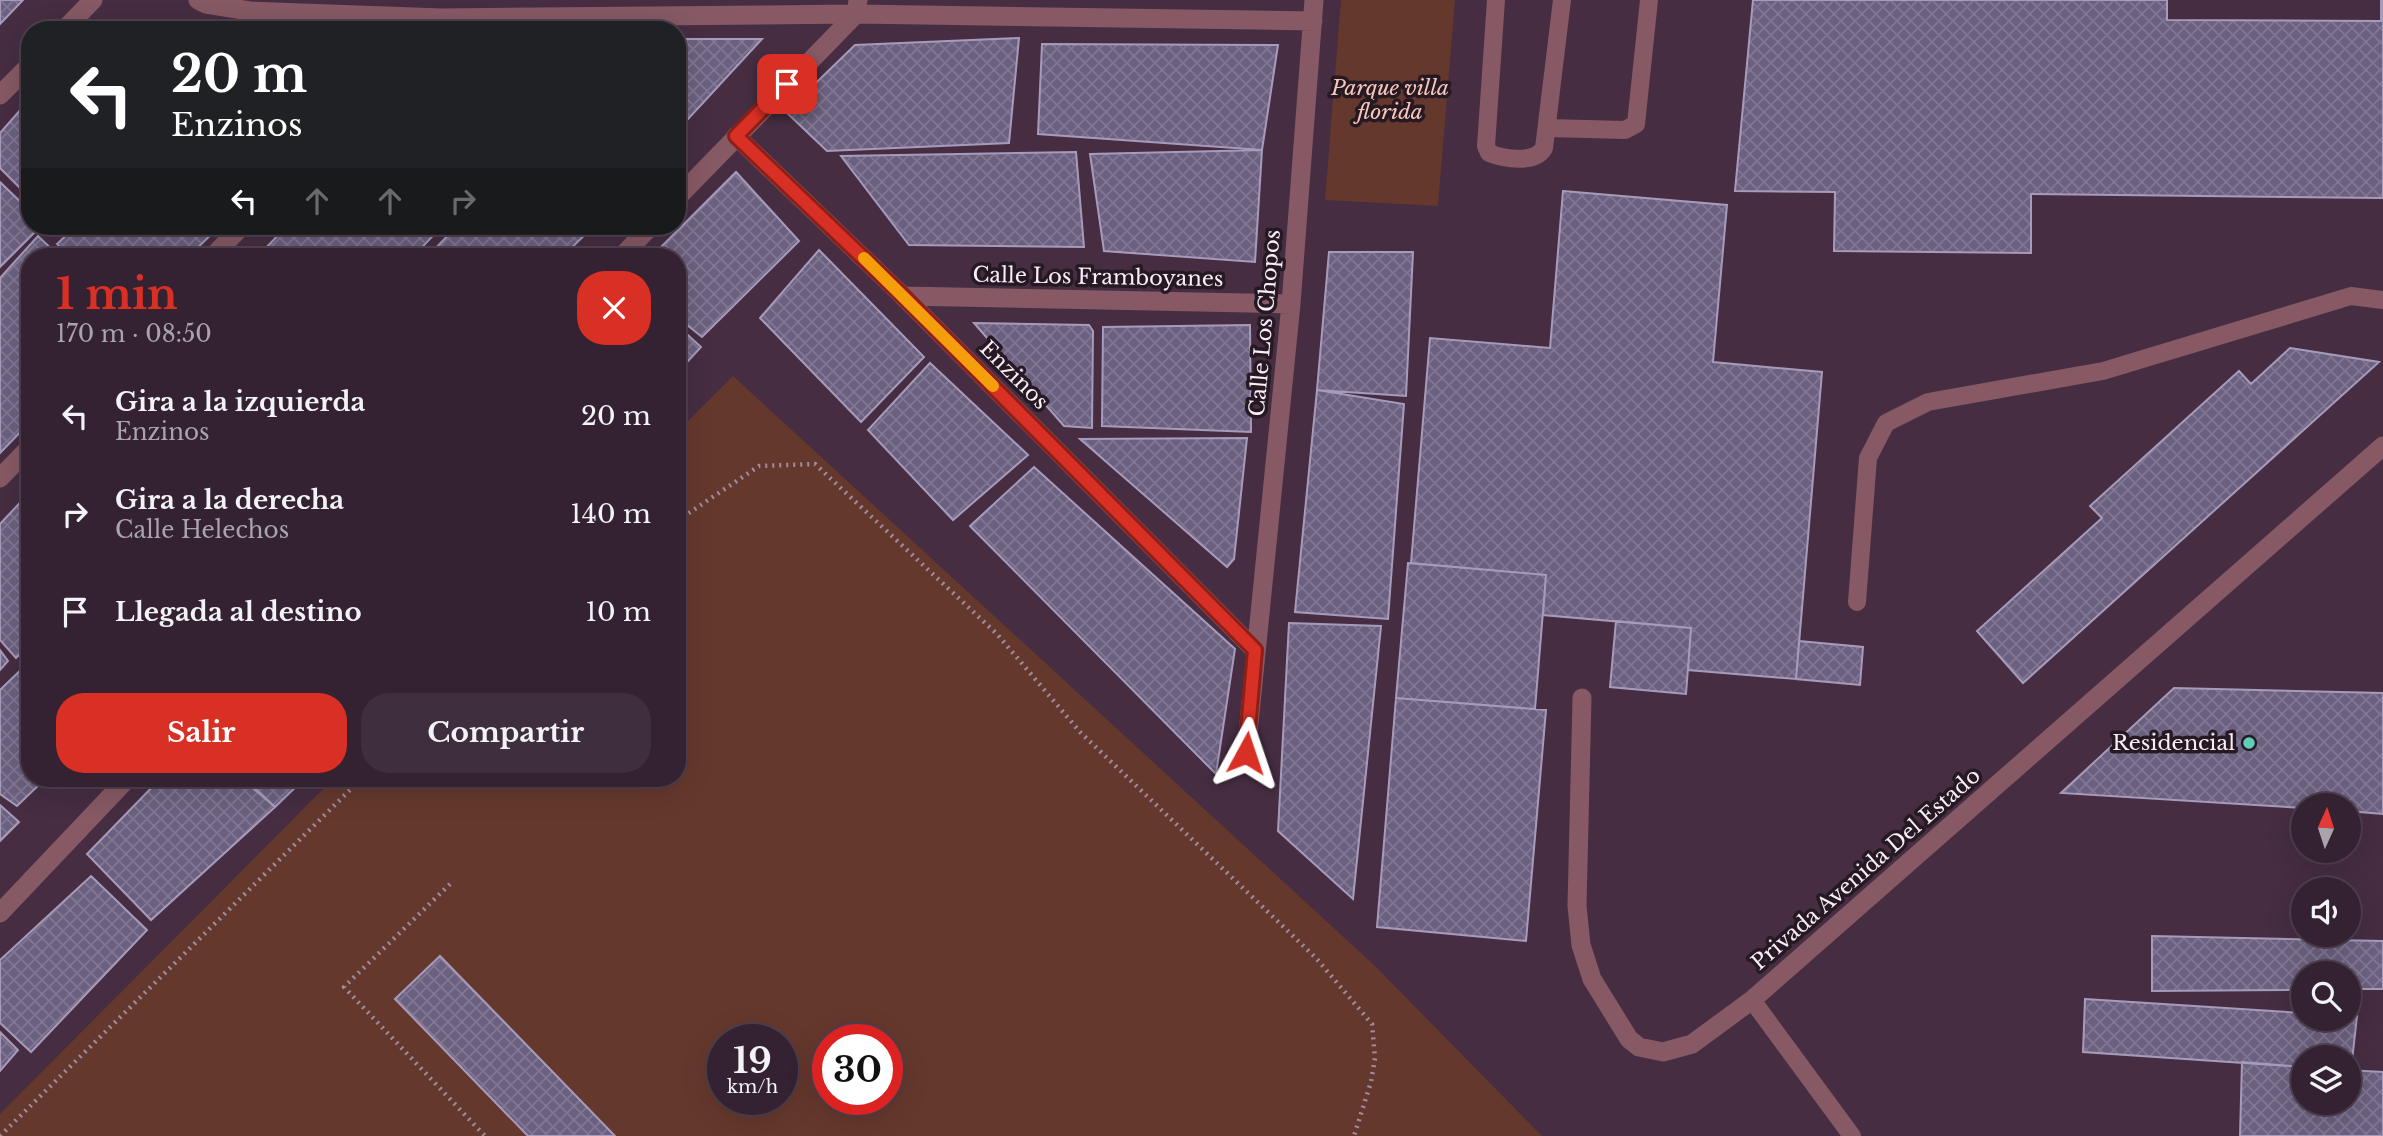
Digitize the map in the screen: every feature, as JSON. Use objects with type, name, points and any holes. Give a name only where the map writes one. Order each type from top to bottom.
[{"type":"street","points":[[73,21],[93,0]]},
{"type":"street","points":[[198,0],[206,4],[250,11],[393,21]]},
{"type":"street","name":"Calle Los Chopos","points":[[1246,753],[1291,304],[1314,0]]},
{"type":"street","points":[[686,189],[857,7]]},
{"type":"street","points":[[510,21],[857,7],[1313,22]]},
{"type":"street","points":[[0,95],[21,74]]},
{"type":"street","name":"Enzinos","points":[[736,136],[903,296],[1255,650]]},
{"type":"street","points":[[221,248],[233,235]]},
{"type":"street","points":[[630,248],[642,235]]},
{"type":"street","name":"Calle Los Framboyanes","points":[[903,296],[1291,304]]},
{"type":"street","name":"Privada Avenida Del Estado","points":[[1581,698],[1577,906],[1581,945],[1592,979],[1629,1039],[1639,1047],[1663,1052],[1692,1044],[1752,1000],[2383,446]]},
{"type":"street","points":[[0,478],[21,456]]},
{"type":"street","points":[[0,913],[119,787]]},
{"type":"lane","points":[[1496,0],[1486,146],[1489,153],[1497,156],[1536,157],[1544,148],[1548,128],[1562,0]]},
{"type":"lane","points":[[1548,128],[1625,131],[1636,124],[1649,0]]},
{"type":"lane","points":[[1857,602],[1868,458],[1886,423],[1927,401],[2103,371],[2351,296],[2383,300]]},
{"type":"lane","points":[[1752,1000],[1852,1136]]},
{"type":"path","points":[[686,516],[759,466],[816,464],[997,634],[1080,732],[1316,958],[1372,1024],[1375,1058],[1371,1082],[1354,1136]]},
{"type":"path","points":[[0,1136],[352,787]]},
{"type":"path","points":[[450,884],[344,987],[485,1136]]},
{"type":"green space","name":"Parque villa florida","points":[[1341,0],[1455,0],[1438,206],[1325,200]]},
{"type":"green space","points":[[733,376],[1374,965],[1542,1136],[0,1136],[0,1114],[325,787],[686,787],[686,423]]},
{"type":"building","points":[[0,0],[23,0],[0,24]]},
{"type":"building","points":[[1753,0],[2167,0],[2167,20],[2381,21],[2383,0],[2383,198],[2031,194],[2031,253],[1834,251],[1835,192],[1735,191]]},
{"type":"building","points":[[1019,38],[1009,143],[827,151],[786,112],[855,45]]},
{"type":"building","points":[[686,39],[762,39],[686,121]]},
{"type":"building","points":[[1042,44],[1278,45],[1262,150],[1038,134]]},
{"type":"building","points":[[21,109],[21,189],[0,168],[0,133]]},
{"type":"building","points":[[1262,150],[1255,262],[1104,251],[1090,154]]},
{"type":"building","points":[[1076,152],[1084,247],[909,245],[841,156]]},
{"type":"building","points":[[736,172],[799,241],[702,337],[686,324],[686,248],[660,248],[673,235],[686,235],[686,222]]},
{"type":"building","points":[[0,182],[21,202],[21,235],[32,235],[0,267]]},
{"type":"building","points":[[1563,191],[1727,205],[1713,362],[1822,372],[1796,679],[1688,670],[1691,628],[1543,615],[1546,575],[1411,563],[1430,338],[1550,348]]},
{"type":"building","points":[[66,235],[211,235],[197,248],[61,248],[57,244]]},
{"type":"building","points":[[278,235],[434,235],[421,248],[266,248]]},
{"type":"building","points":[[448,235],[585,235],[571,248],[436,248]]},
{"type":"building","points":[[38,236],[51,248],[27,248]]},
{"type":"building","points":[[819,250],[924,357],[861,422],[760,318]]},
{"type":"building","points":[[1329,252],[1413,252],[1406,396],[1317,390]]},
{"type":"building","points":[[21,255],[21,431],[0,453],[0,278]]},
{"type":"building","points":[[974,323],[1089,325],[1093,331],[1092,428],[1064,426]]},
{"type":"building","points":[[1250,325],[1251,432],[1102,426],[1103,327]]},
{"type":"building","points":[[686,333],[701,347],[686,363]]},
{"type":"building","points":[[2290,348],[2379,362],[2023,683],[1977,631],[2102,518],[2090,506],[2239,371],[2251,384]]},
{"type":"building","points":[[930,363],[1028,455],[953,520],[868,430]]},
{"type":"building","points":[[1317,390],[1404,404],[1388,619],[1295,612]]},
{"type":"building","points":[[1247,438],[1234,559],[1227,567],[1080,439]]},
{"type":"building","points":[[1034,467],[1235,649],[1216,774],[970,526]]},
{"type":"building","points":[[21,502],[21,653],[16,658],[0,640],[0,524]]},
{"type":"building","points":[[1408,563],[1546,575],[1535,709],[1396,698]]},
{"type":"building","points":[[1616,621],[1691,628],[1686,694],[1610,687]]},
{"type":"building","points":[[1289,623],[1381,626],[1353,899],[1278,831]]},
{"type":"building","points":[[1799,641],[1863,647],[1860,685],[1796,679]]},
{"type":"building","points":[[0,650],[8,661],[0,670]]},
{"type":"building","points":[[21,670],[21,787],[37,787],[17,806],[0,794],[0,690]]},
{"type":"building","name":"Residencial","points":[[2174,688],[2383,693],[2383,814],[2361,812],[2361,793],[2291,793],[2291,807],[2061,793]]},
{"type":"building","points":[[1396,698],[1546,710],[1526,941],[1377,927]]},
{"type":"building","points":[[152,787],[251,787],[275,807],[151,920],[87,854]]},
{"type":"building","points":[[254,787],[296,787],[275,807]]},
{"type":"building","points":[[0,805],[19,822],[0,841]]},
{"type":"building","points":[[91,876],[147,930],[31,1052],[0,1023],[0,960]]},
{"type":"building","points":[[2152,936],[2291,939],[2291,947],[2361,947],[2361,941],[2383,941],[2383,989],[2361,989],[2361,961],[2291,961],[2291,990],[2152,991]]},
{"type":"building","points":[[440,956],[615,1136],[528,1136],[395,999]]},
{"type":"building","points":[[2085,999],[2291,1012],[2291,1031],[2355,1031],[2354,1045],[2291,1045],[2291,1066],[2083,1052]]},
{"type":"building","points":[[0,1032],[18,1050],[0,1071]]},
{"type":"building","points":[[2242,1062],[2291,1066],[2291,1115],[2361,1115],[2361,1071],[2383,1072],[2383,1136],[2240,1136]]},
{"type":"slow traffic","points":[[864,258],[993,386]]},
{"type":"place","name":"Residencial","points":[[2249,743]]},
{"type":"route","points":[[787,84],[736,136],[903,296],[1255,650],[1246,753]]}]
